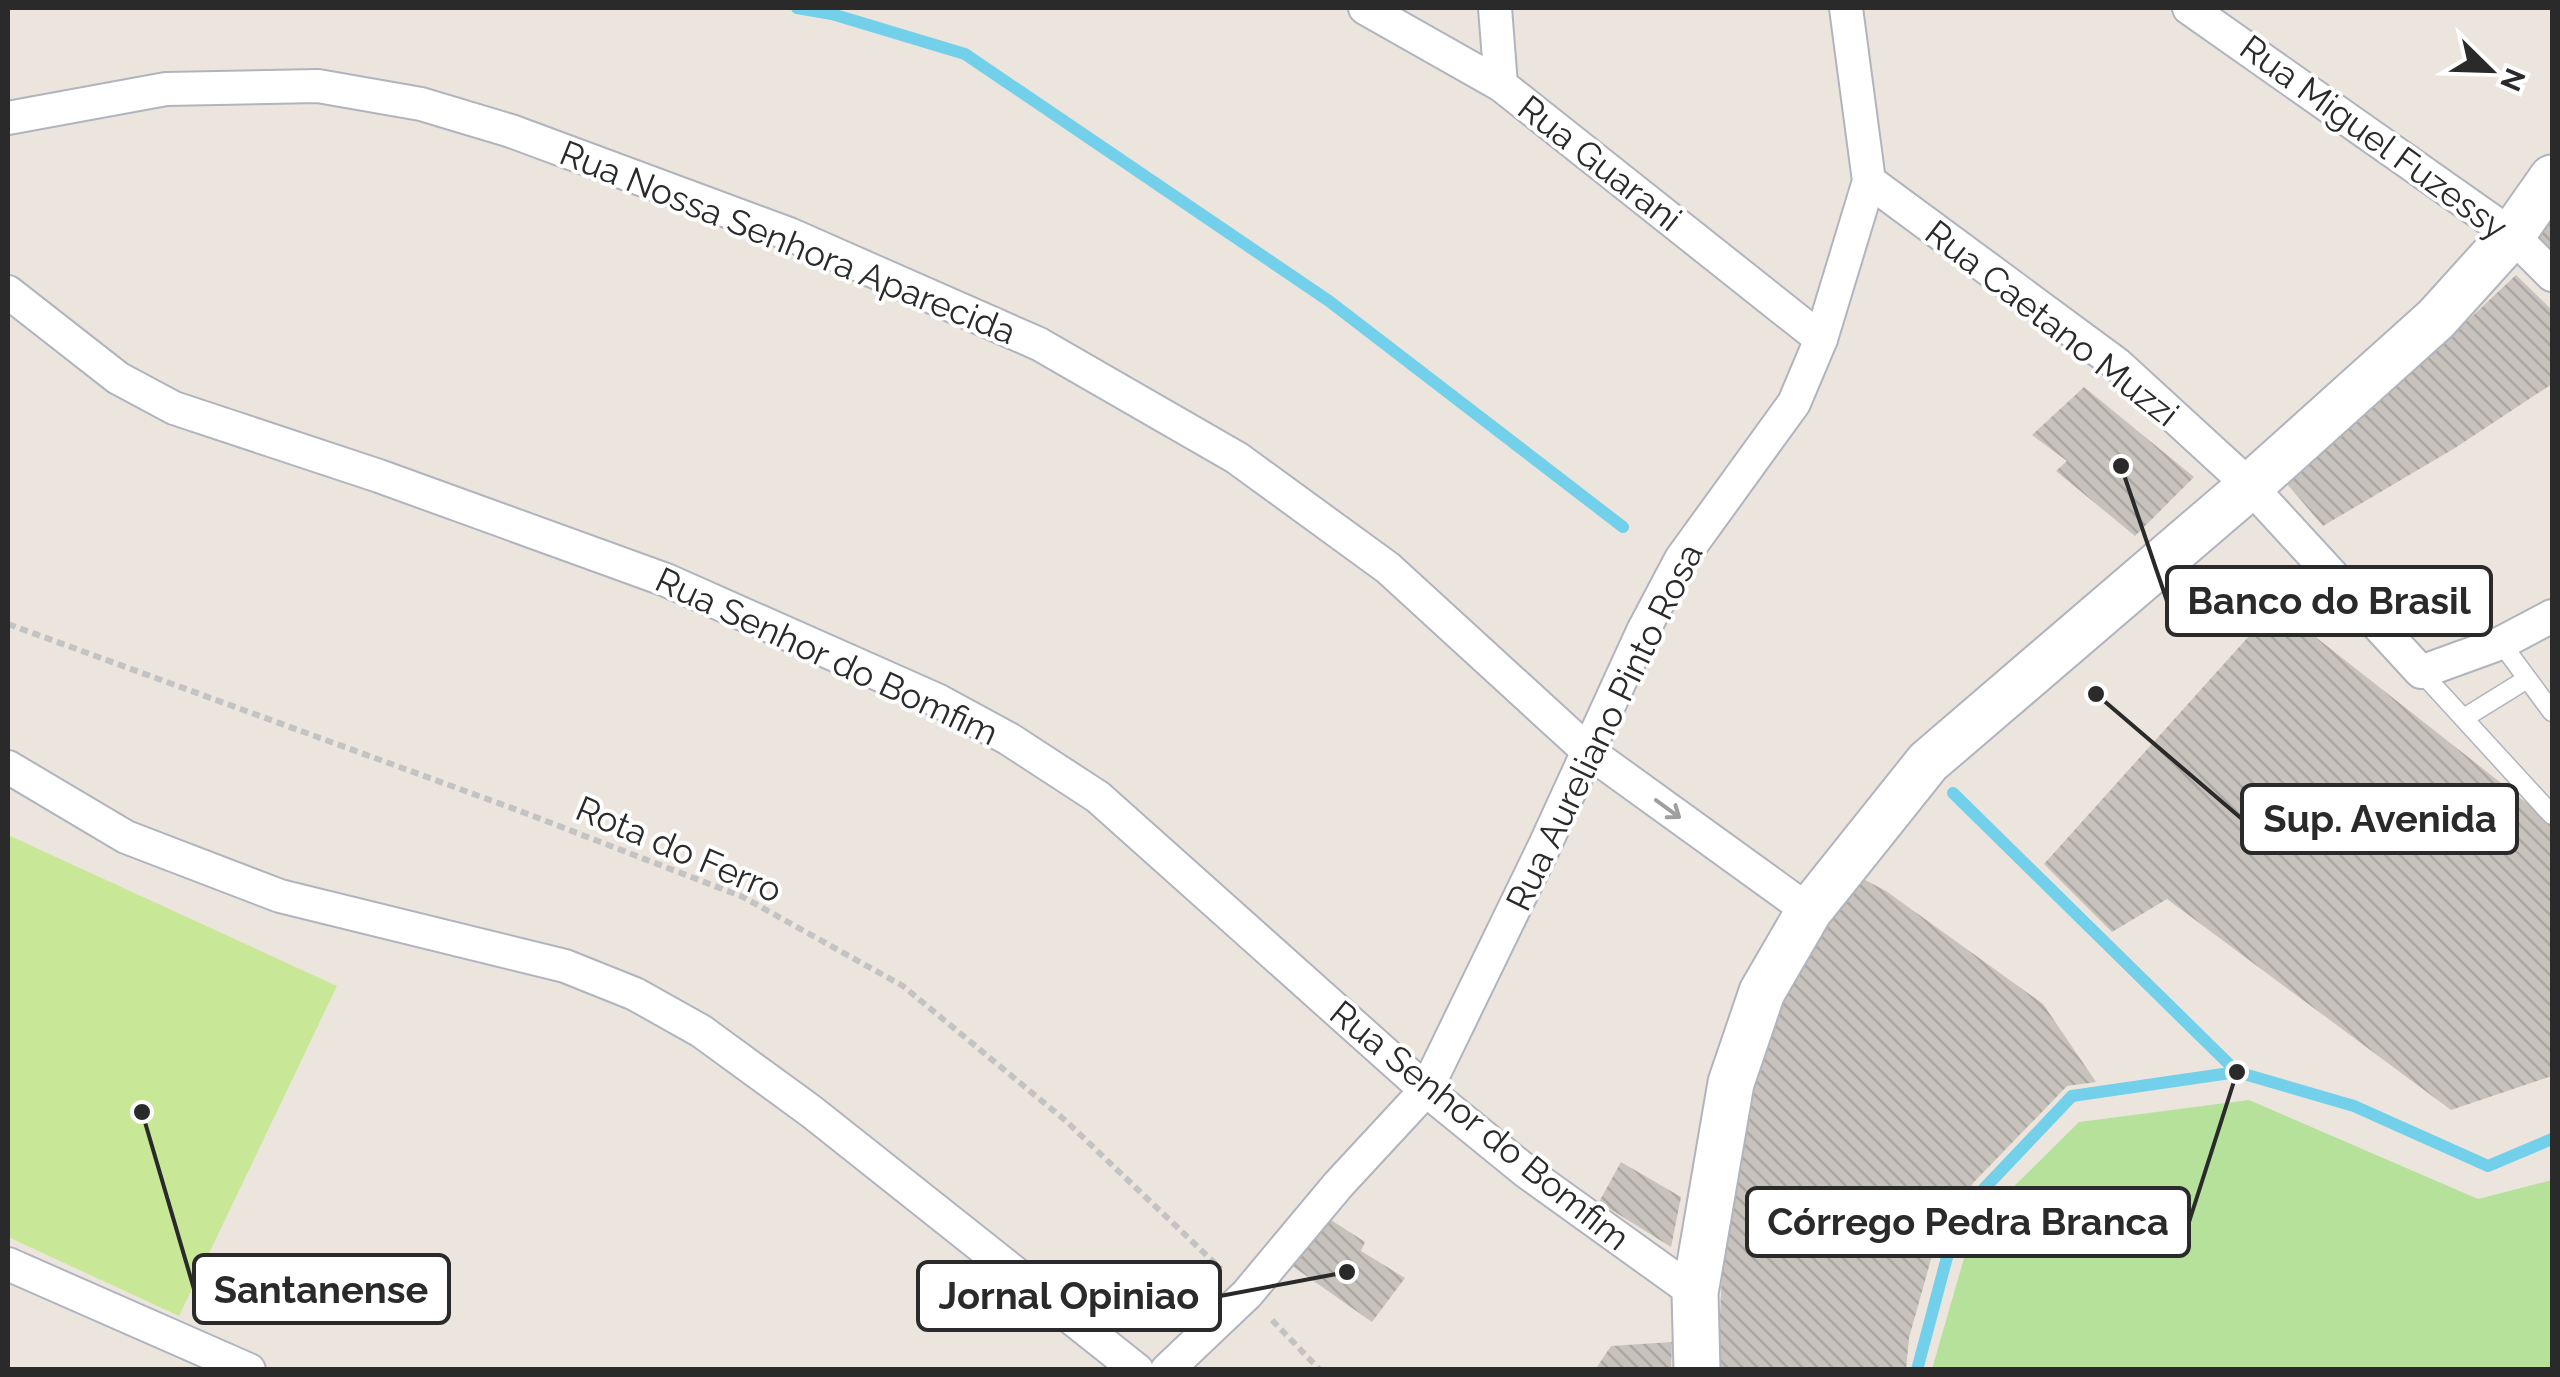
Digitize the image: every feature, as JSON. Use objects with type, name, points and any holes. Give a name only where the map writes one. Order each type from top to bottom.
[{"type":"main road","points":[[1697,1370],[1694,1294],[1731,1083],[1762,992],[1809,911],[1928,762],[2250,486],[2436,319],[2512,235],[2552,178]]},
{"type":"street","name":"Rua Guarani","points":[[1365,8],[1501,85],[1821,339]]},
{"type":"street","points":[[1495,8],[1501,85]]},
{"type":"street","name":"Rua Aureliano Pinto Rosa","points":[[1167,1370],[1247,1294],[1338,1185],[1426,1090],[1643,631],[1681,559],[1794,403],[1821,339],[1869,181],[1846,8]]},
{"type":"street","name":"Rua Miguel Fuzessy","points":[[2189,8],[2512,235],[2552,276]]},
{"type":"street","name":"Rua Nossa Senhora Aparecida","points":[[8,118],[166,89],[318,86],[421,104],[511,132],[790,234],[1039,344],[1237,458],[1388,568],[1589,752],[1809,911]]},
{"type":"street","name":"Rua Caetano Muzzi","points":[[1869,181],[2117,364],[2250,486],[2421,672]]},
{"type":"street","name":"Rua Senhor do Bomfim","points":[[8,292],[118,378],[174,408],[379,476],[666,580],[939,701],[1009,739],[1098,797],[1426,1090],[1528,1173],[1694,1294]]},
{"type":"street","points":[[2421,672],[2501,643],[2552,616]]},
{"type":"street","points":[[8,766],[126,837],[280,896],[565,966],[635,994],[701,1030],[812,1112],[1137,1370]]},
{"type":"street","points":[[8,1264],[249,1370]]},
{"type":"lane","points":[[2501,643],[2552,712]]},
{"type":"lane","points":[[2421,672],[2552,815]]},
{"type":"lane","points":[[2464,718],[2528,679]]},
{"type":"path","name":"Rota do Ferro","points":[[8,624],[743,897],[903,986],[1066,1120],[1320,1370]]},
{"type":"green space","points":[[8,835],[337,986],[179,1316],[8,1237]]},
{"type":"green space","points":[[2249,1100],[2478,1199],[2552,1180],[2552,1369],[1932,1369],[1973,1227],[2079,1122]]},
{"type":"building","points":[[2552,219],[2552,254],[2537,239]]},
{"type":"building","points":[[2516,275],[2552,310],[2552,384],[2455,448],[2323,526],[2276,471],[2394,373],[2465,323]]},
{"type":"building","points":[[2084,387],[2194,477],[2135,536],[2056,471],[2067,461],[2032,435]]},
{"type":"building","points":[[2276,606],[2552,823],[2552,1076],[2451,1110],[2167,899],[2112,932],[2044,864]]},
{"type":"building","points":[[1854,874],[1886,891],[2043,1004],[2096,1082],[2067,1086],[1974,1182],[1938,1234],[1909,1338],[1906,1370],[1717,1370],[1724,1237],[1768,1020]]},
{"type":"building","points":[[1621,1162],[1681,1197],[1671,1247],[1599,1202]]},
{"type":"building","points":[[1331,1220],[1365,1242],[1361,1251],[1405,1278],[1372,1322],[1291,1265]]},
{"type":"building","points":[[1672,1342],[1671,1370],[1595,1370],[1611,1346]]},
{"type":"waterway","points":[[797,8],[832,14],[965,54],[1329,301],[1623,527]]},
{"type":"waterway","points":[[1953,793],[2237,1072]]},
{"type":"waterway","points":[[1917,1370],[1958,1216],[2072,1096],[2237,1072],[2354,1106],[2488,1166],[2552,1139]]},
{"type":"place","name":"Banco do Brasil","points":[[2121,466]]},
{"type":"place","name":"Sup. Avenida","points":[[2096,694]]},
{"type":"place","name":"Córrego Pedra Branca","points":[[2237,1072]]},
{"type":"place","name":"Santanense","points":[[142,1112]]},
{"type":"place","name":"Jornal Opiniao","points":[[1347,1272]]}]
